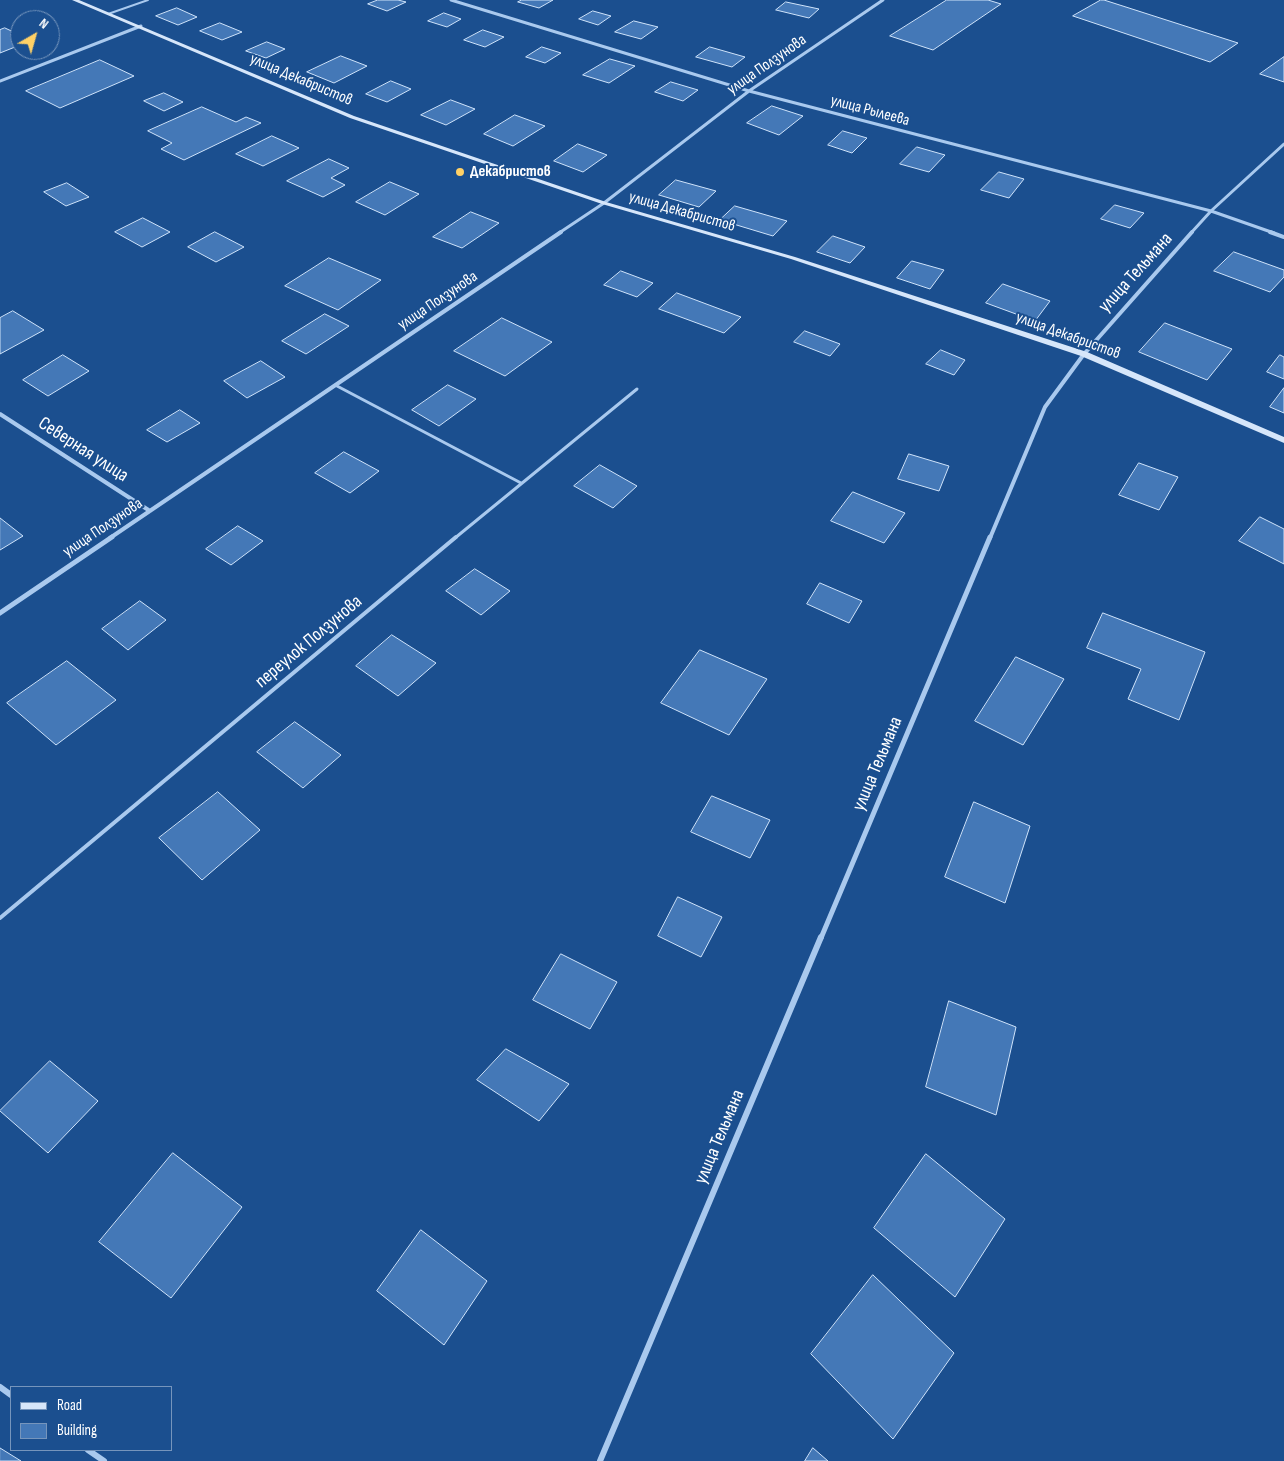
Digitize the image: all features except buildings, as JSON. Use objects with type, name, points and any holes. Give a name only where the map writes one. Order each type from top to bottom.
[{"type":"street","name":"улица Декабристов","points":[[75,0],[141,26],[352,117],[604,203],[792,258],[1084,354],[1284,440]]},
{"type":"street","name":"улица Рылеева","points":[[451,0],[749,92],[1211,211],[1284,237]]},
{"type":"street","points":[[873,0],[881,1]]},
{"type":"street","name":"улица Ползунова","points":[[0,613],[604,203],[749,92],[881,1]]},
{"type":"street","points":[[0,81],[141,26]]},
{"type":"street","name":"улица Тельмана","points":[[600,1461],[1045,407],[1084,354],[1211,211],[1284,144]]},
{"type":"street","name":"Северная улица","points":[[0,414],[150,511]]},
{"type":"street","points":[[89,1451],[104,1461]]},
{"type":"lane","points":[[108,14],[148,0]]},
{"type":"lane","points":[[337,386],[521,483]]},
{"type":"lane","name":"переулок Ползунова","points":[[0,918],[521,483],[637,389]]},
{"type":"place","name":"Декабристов","points":[[460,172]]}]
